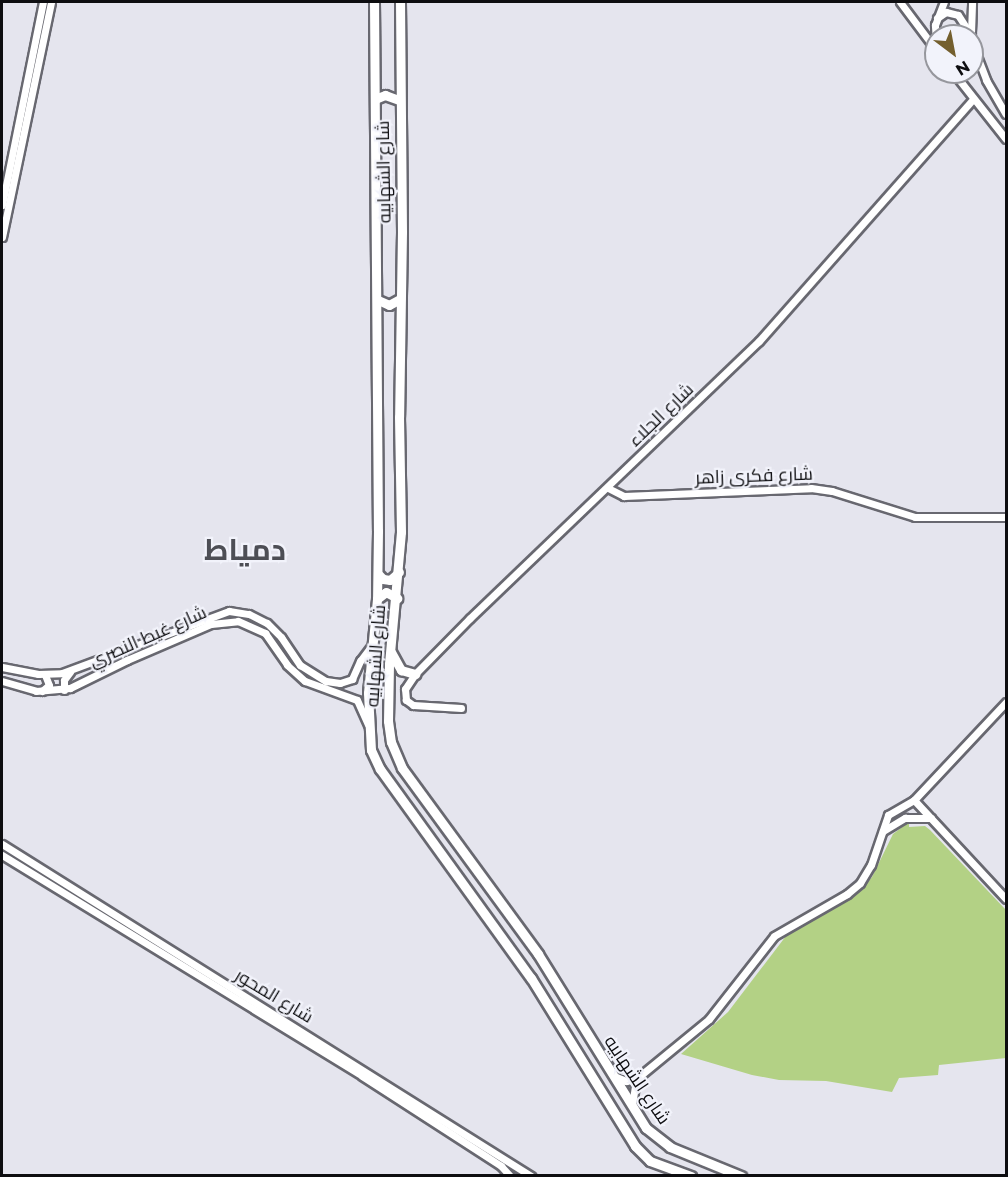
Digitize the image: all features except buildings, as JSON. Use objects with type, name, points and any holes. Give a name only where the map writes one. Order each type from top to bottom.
[{"type":"highway","name":"شارع الشهابيه","points":[[374,2],[378,300],[378,574],[368,684],[369,729],[375,760],[522,965],[612,1113],[640,1153],[650,1161],[687,1174]]},
{"type":"highway","name":"شارع الشهابيه","points":[[400,2],[399,100],[402,222],[399,572],[390,650],[389,735],[395,755],[407,774],[538,954],[632,1106],[655,1137],[670,1147],[741,1176]]},
{"type":"highway","points":[[375,99],[385,95],[399,100]]},
{"type":"highway","points":[[378,300],[389,305],[400,299]]},
{"type":"highway","points":[[378,574],[387,580],[394,579],[399,572]]},
{"type":"highway","points":[[377,599],[386,592],[397,598]]},
{"type":"highway","points":[[390,650],[401,670],[415,674]]},
{"type":"highway","points":[[398,792],[405,786],[407,774]]},
{"type":"highway","points":[[510,949],[520,945],[526,937]]},
{"type":"highway","points":[[522,965],[538,954]]},
{"type":"highway","points":[[687,1174],[690,1156]]},
{"type":"main road","points":[[2,237],[39,38],[43,2]]},
{"type":"main road","points":[[2,205],[39,38],[51,2]]},
{"type":"main road","points":[[900,2],[924,34]]},
{"type":"main road","points":[[937,24],[944,2]]},
{"type":"main road","points":[[971,24],[972,2]]},
{"type":"main road","points":[[937,18],[946,12],[958,15],[963,24]]},
{"type":"main road","points":[[984,76],[1006,114]]},
{"type":"main road","points":[[962,84],[1006,139]]},
{"type":"main road","name":"شارع الجلاء","points":[[461,708],[408,703],[404,697],[405,689],[415,674],[776,322],[973,99]]},
{"type":"main road","name":"شارع فكرى زاهر","points":[[608,488],[624,496],[811,488],[832,491],[921,518],[1006,517]]},
{"type":"main road","name":"شارع غيط النصري","points":[[2,667],[45,675],[70,672],[216,614],[236,611],[255,616],[272,627],[292,657],[310,673],[326,681],[345,683]]},
{"type":"main road","name":"شارع غيط النصري","points":[[2,681],[42,691],[64,690],[211,624],[232,620],[252,625],[265,633],[287,664],[305,681],[325,690],[344,694]]},
{"type":"main road","points":[[369,729],[357,700],[344,694],[349,689],[345,683],[355,676],[360,661],[372,645]]},
{"type":"main road","points":[[64,690],[64,680],[70,672]]},
{"type":"main road","points":[[42,691],[49,685],[45,675]]},
{"type":"main road","points":[[614,1076],[626,1081],[636,1078],[709,1019],[776,934],[857,886],[871,866],[888,815],[914,800],[1006,702]]},
{"type":"main road","points":[[914,800],[1006,899]]},
{"type":"main road","points":[[883,831],[905,818],[931,818]]},
{"type":"main road","name":"شارع المحور","points":[[2,844],[266,1013]]},
{"type":"main road","name":"شارع المحور","points":[[2,855],[529,1174]]},
{"type":"main road","name":"شارع المحور","points":[[364,1073],[504,1168],[510,1176]]},
{"type":"main road","points":[[632,1106],[636,1078]]},
{"type":"main road","points":[[517,1176],[529,1174]]},
{"type":"green space","points":[[909,822],[909,827],[925,826],[930,830],[1006,910],[1006,1058],[939,1065],[938,1075],[899,1078],[892,1092],[826,1081],[779,1080],[752,1075],[681,1054],[728,1012],[786,936],[861,890],[872,877],[893,834]]},
{"type":"district","name":"دمياط","points":[[245,550]]}]
